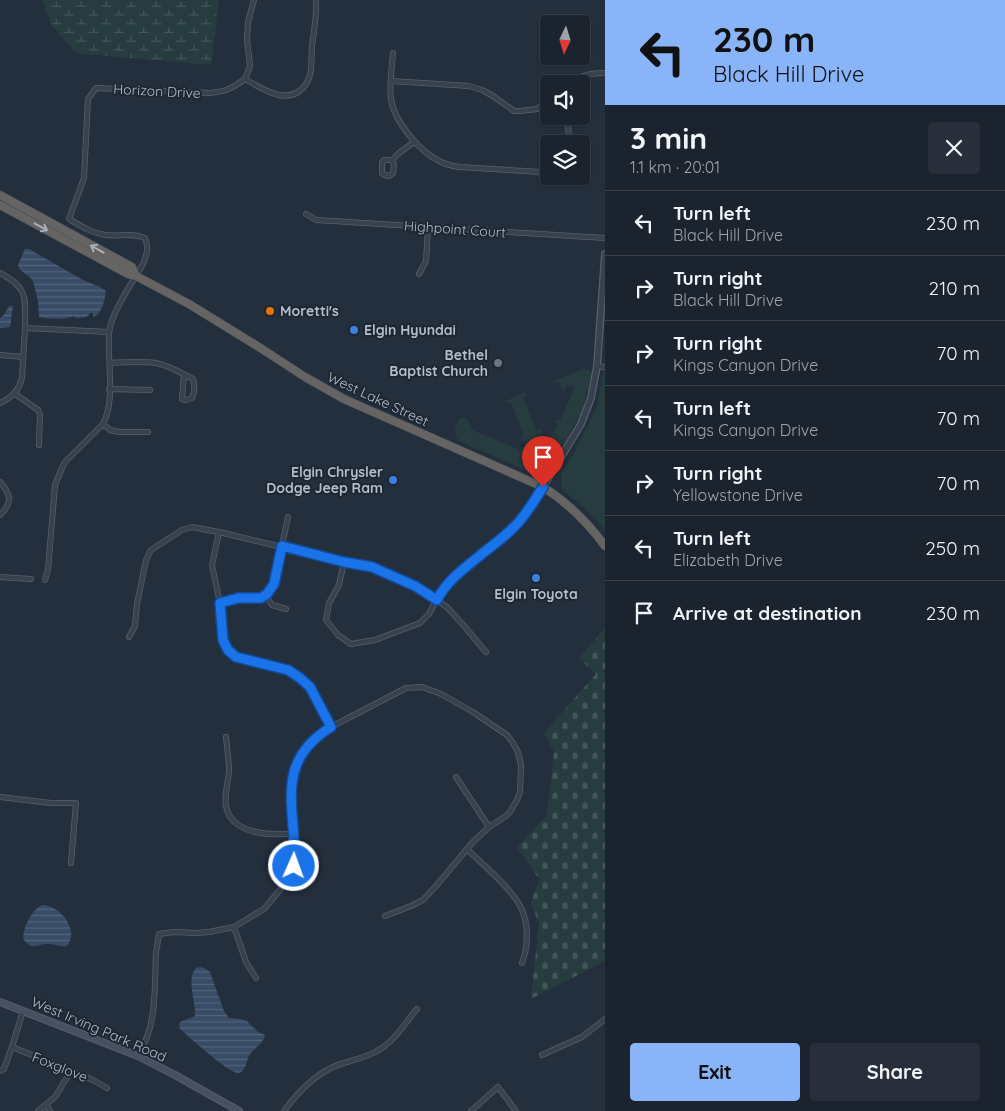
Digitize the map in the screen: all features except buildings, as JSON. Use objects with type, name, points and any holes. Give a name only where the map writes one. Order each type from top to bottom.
[{"type":"highway","name":"West Lake Street","points":[[0,195],[132,267],[136,276]]},
{"type":"highway","name":"West Lake Street","points":[[0,205],[128,274],[136,276],[189,304],[305,377],[344,399],[543,487],[572,508],[605,546]]},
{"type":"main road","name":"West Irving Park Road","points":[[0,1002],[138,1056],[239,1111]]},
{"type":"street","points":[[254,0],[248,22],[247,40],[250,66],[245,79],[270,93],[284,96],[298,92],[306,84],[310,71],[316,0]]},
{"type":"street","points":[[393,52],[391,81],[393,109],[414,142],[439,161],[450,166],[540,172]]},
{"type":"street","points":[[584,75],[605,73]]},
{"type":"street","name":"Horizon Drive","points":[[136,276],[146,256],[148,247],[145,238],[136,234],[106,235],[90,232],[69,219],[84,178],[88,100],[96,88],[210,93],[226,92],[245,79]]},
{"type":"street","points":[[391,81],[469,86],[493,96],[514,111],[540,107]]},
{"type":"street","points":[[392,160],[398,153],[414,142]]},
{"type":"street","name":"Highpoint Court","points":[[306,214],[316,220],[605,238]]},
{"type":"street","points":[[419,274],[426,261],[428,227]]},
{"type":"street","points":[[344,562],[339,585],[329,603],[326,620],[338,635],[351,644],[375,640],[420,623],[429,614],[440,593],[460,571],[486,552],[524,516],[581,424],[591,398],[597,366],[605,254]]},
{"type":"street","points":[[0,272],[14,280],[21,289],[25,302],[25,328],[20,384],[9,398],[0,402]]},
{"type":"street","points":[[45,580],[48,570],[55,485],[66,462],[103,424],[107,417],[109,409],[109,332],[113,318],[136,276]]},
{"type":"street","points":[[25,328],[109,332]]},
{"type":"street","points":[[0,355],[23,357]]},
{"type":"street","points":[[110,363],[156,363],[165,366],[193,379],[194,394],[192,398],[186,400],[182,399],[184,375]]},
{"type":"street","points":[[597,366],[605,367]]},
{"type":"street","points":[[109,389],[150,390]]},
{"type":"street","points":[[14,393],[38,410],[40,415],[39,445]]},
{"type":"street","points":[[103,424],[110,430],[119,432],[148,432]]},
{"type":"street","points":[[0,482],[8,491],[9,501],[6,509],[0,515]]},
{"type":"street","points":[[220,603],[238,598],[261,598],[267,594],[274,584],[288,517]]},
{"type":"street","points":[[129,637],[135,626],[146,560],[151,550],[182,530],[192,527],[372,567],[415,586],[448,608],[486,652]]},
{"type":"street","points":[[219,532],[212,565],[220,603],[223,640],[228,650],[236,657],[288,670],[300,678],[310,687],[331,727]]},
{"type":"street","points":[[0,576],[31,578]]},
{"type":"street","points":[[265,595],[272,605],[286,609]]},
{"type":"street","points":[[138,1056],[150,1026],[154,1007],[156,952],[159,934],[210,932],[234,927],[264,908],[284,885],[294,866],[296,848],[290,800],[294,772],[298,761],[308,746],[316,737],[331,727],[406,688],[422,688],[441,694],[473,712],[507,735],[518,752],[521,765],[520,792],[514,806],[506,816],[489,826],[466,849],[423,900],[385,916]]},
{"type":"street","points":[[226,737],[229,770],[225,799],[229,815],[244,829],[277,835],[294,833]]},
{"type":"street","points":[[456,777],[489,826]]},
{"type":"street","points":[[0,797],[51,803],[76,803],[71,863]]},
{"type":"street","points":[[466,849],[496,877],[522,909],[526,924],[526,952],[522,963]]},
{"type":"street","points":[[234,927],[246,962],[256,978]]},
{"type":"street","points":[[284,1111],[313,1079],[333,1067],[378,1051],[394,1037],[417,1009]]},
{"type":"street","points":[[0,1071],[4,1069],[23,1011]]},
{"type":"street","points":[[542,1055],[582,1037],[605,1019]]},
{"type":"street","name":"Foxglove","points":[[12,1047],[107,1088]]},
{"type":"street","points":[[38,1111],[55,1097],[71,1071]]},
{"type":"street","points":[[471,1111],[498,1086],[516,1111]]},
{"type":"street","points":[[46,1104],[50,1111]]},
{"type":"green space","points":[[42,0],[219,0],[211,65],[86,55],[74,51],[52,26]]},
{"type":"green space","points":[[605,362],[605,531],[596,519],[562,489],[561,474],[596,409]]},
{"type":"green space","points":[[583,369],[589,370],[592,374],[581,413],[568,437],[542,473],[530,472],[461,442],[456,437],[455,429],[458,420],[464,417],[471,426],[470,429],[520,450],[526,442],[521,438],[524,436],[511,402],[507,403],[506,401],[526,392],[527,395],[523,397],[537,431],[541,429],[543,433],[541,437],[548,439],[558,424],[555,422],[560,420],[575,387],[567,385],[563,394],[559,382],[554,384],[553,381]]},
{"type":"green space","points":[[605,628],[605,961],[531,999],[539,924],[531,903],[539,879],[517,847],[547,815],[554,752],[544,733],[596,674],[579,658]]},
{"type":"water","points":[[25,249],[29,249],[106,291],[99,313],[93,317],[93,313],[90,313],[82,318],[74,316],[56,319],[39,317],[38,301],[33,281],[18,265]]},
{"type":"water","points":[[10,306],[13,306],[10,327],[0,328],[0,318]]},
{"type":"water","points":[[42,905],[55,909],[70,926],[70,940],[67,946],[46,944],[32,946],[23,938],[29,919]]},
{"type":"water","points":[[200,967],[210,972],[224,1011],[229,1018],[247,1021],[258,1032],[265,1035],[249,1056],[246,1066],[239,1073],[219,1062],[180,1029],[180,1022],[195,1016],[192,978],[196,968]]},
{"type":"place","name":"Moretti's","points":[[270,311]]},
{"type":"place","name":"Elgin Hyundai","points":[[354,330]]},
{"type":"place","name":"Bethel Baptist Church","points":[[498,363]]},
{"type":"place","name":"Elgin Chrysler Dodge Jeep Ram","points":[[393,480]]},
{"type":"place","name":"Elgin Toyota","points":[[536,578]]},
{"type":"route","points":[[294,866],[296,848],[290,800],[294,772],[298,761],[308,746],[316,737],[331,727],[310,687],[300,678],[288,670],[236,657],[228,650],[223,640],[220,603],[238,598],[261,598],[267,594],[274,584],[282,546],[372,567],[415,586],[437,600],[440,593],[460,571],[486,552],[514,527],[524,516],[543,487]]}]
